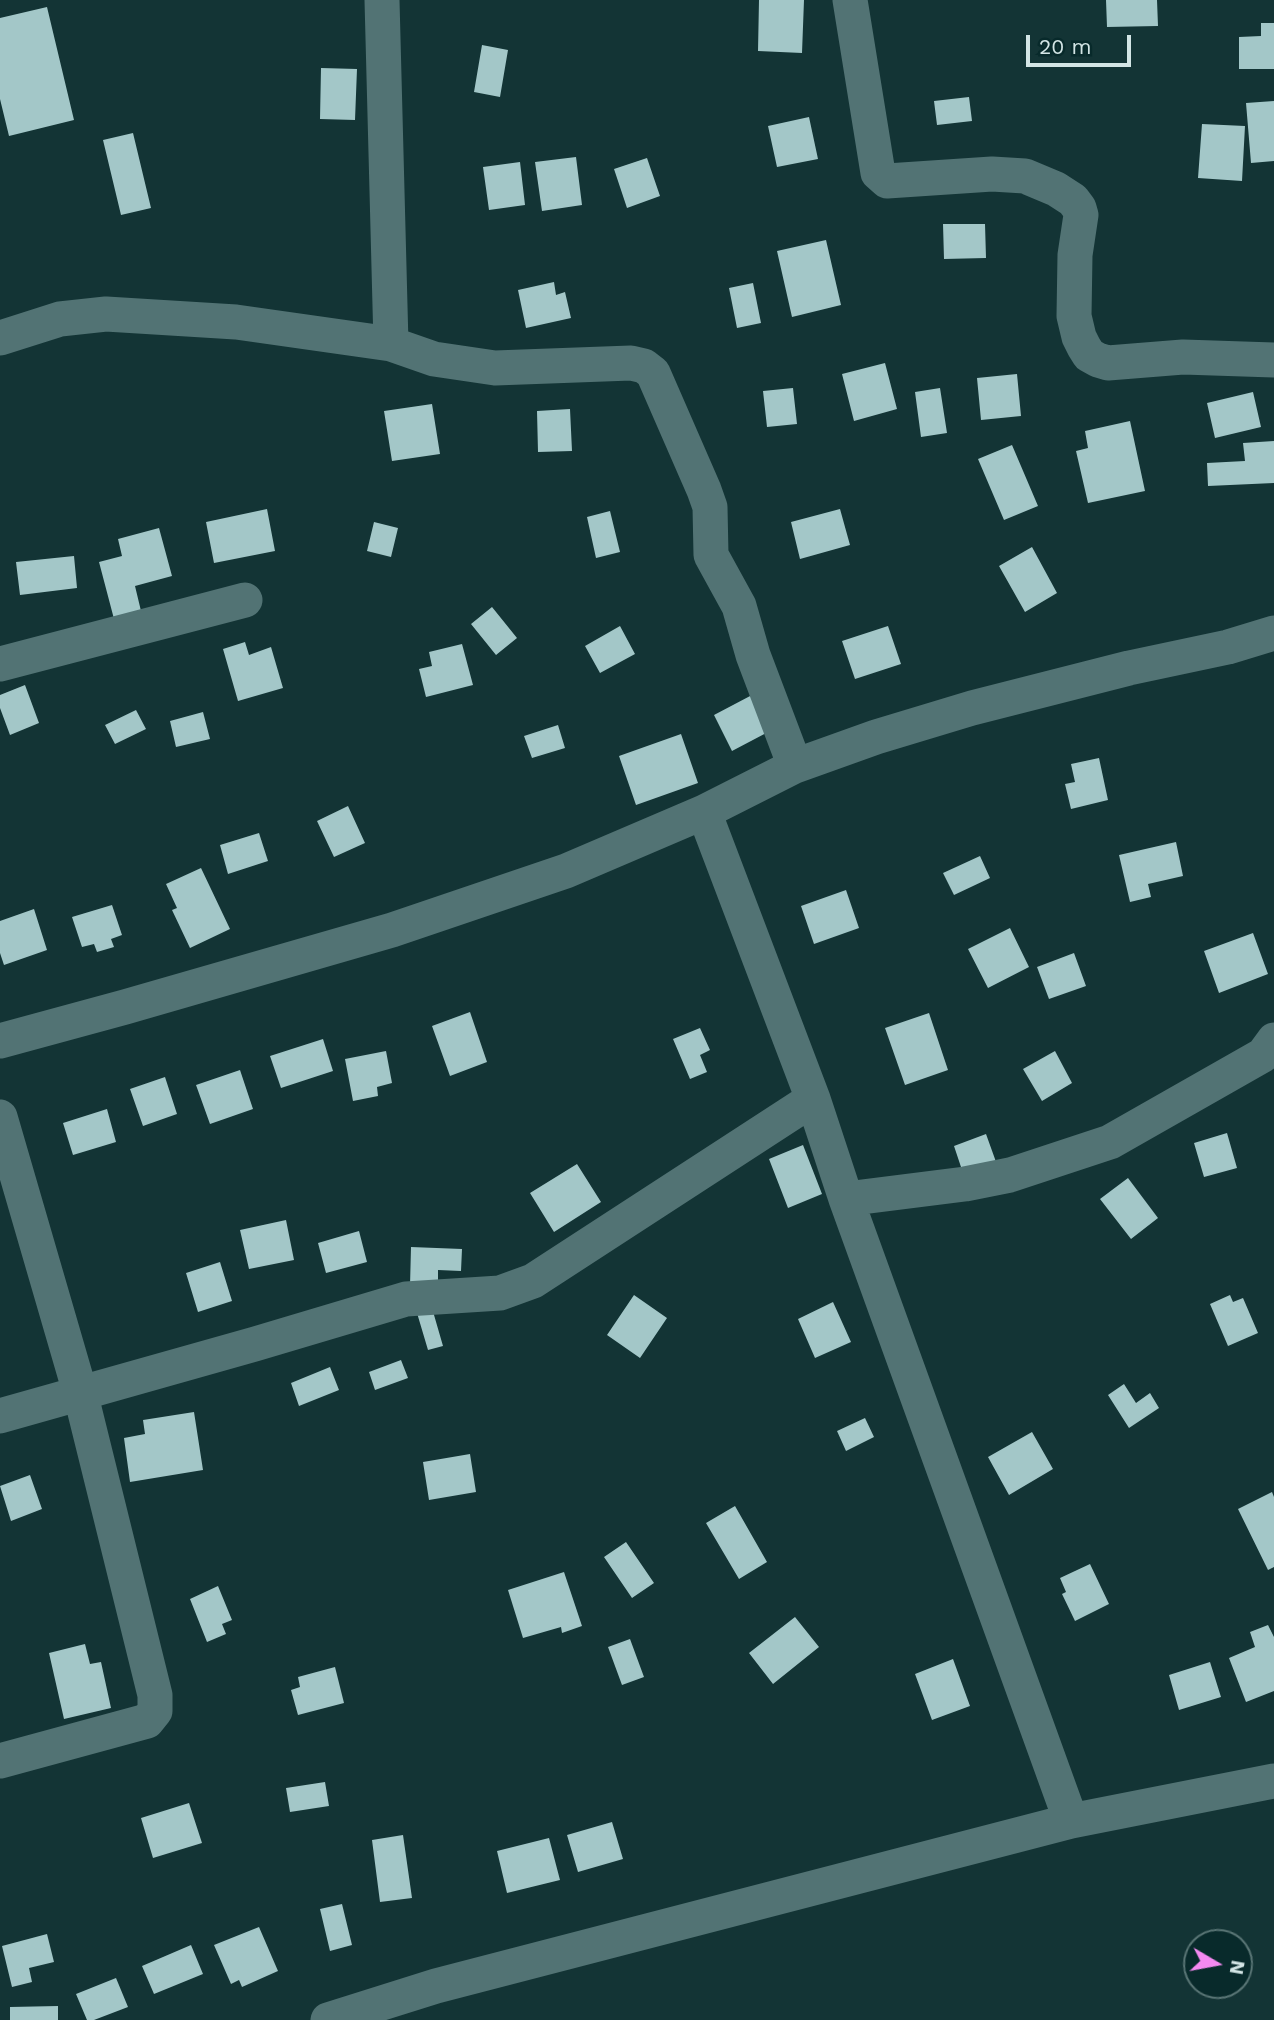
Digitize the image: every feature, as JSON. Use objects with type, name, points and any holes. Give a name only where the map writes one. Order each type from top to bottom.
[{"type":"street","points":[[382,0],[391,344]]},
{"type":"street","points":[[850,0],[877,173],[881,179],[887,181],[992,174],[1025,176],[1056,189],[1073,200],[1081,215],[1075,255],[1074,316],[1079,337],[1089,355],[1108,363],[1183,357],[1274,360]]},
{"type":"street","points":[[0,338],[60,320],[106,314],[236,322],[391,344],[433,359],[495,368],[631,363],[644,366],[653,373],[710,507],[711,555],[739,606],[752,655],[795,766]]},
{"type":"street","points":[[0,663],[245,600]]},
{"type":"street","points":[[0,1041],[392,930],[566,871],[704,812],[795,766],[876,737],[972,708],[1129,668],[1228,647],[1274,633]]},
{"type":"street","points":[[704,812],[813,1099],[846,1199],[1071,1821]]},
{"type":"street","points":[[846,1199],[999,1177],[1110,1142],[1270,1060]]},
{"type":"street","points":[[0,1416],[406,1299],[500,1293],[533,1280],[813,1099]]},
{"type":"street","points":[[0,1117],[80,1391],[155,1695],[155,1711],[147,1721],[0,1761]]},
{"type":"street","points":[[328,2020],[436,1986],[1071,1821],[1274,1781]]},
{"type":"building","points":[[759,0],[804,0],[802,53],[758,51]]},
{"type":"building","points":[[1106,0],[1157,0],[1158,26],[1107,27]]},
{"type":"building","points":[[47,7],[74,120],[9,136],[0,99],[0,18]]},
{"type":"building","points":[[1261,23],[1274,23],[1274,69],[1239,69],[1239,37],[1261,36]]},
{"type":"building","points":[[482,45],[508,50],[500,97],[474,92]]},
{"type":"building","points":[[321,68],[357,69],[355,120],[320,119]]},
{"type":"building","points":[[969,97],[972,121],[937,125],[934,101]]},
{"type":"building","points":[[1274,101],[1274,161],[1251,163],[1246,103]]},
{"type":"building","points":[[809,117],[818,159],[777,167],[768,126]]},
{"type":"building","points":[[1202,124],[1245,126],[1242,181],[1198,178]]},
{"type":"building","points":[[133,133],[151,208],[121,215],[103,140]]},
{"type":"building","points":[[576,157],[582,205],[542,211],[535,162]]},
{"type":"building","points":[[647,158],[660,196],[627,208],[614,169]]},
{"type":"building","points":[[520,162],[525,205],[489,210],[483,167]]},
{"type":"building","points":[[943,224],[985,224],[986,258],[944,259]]},
{"type":"building","points":[[826,240],[841,305],[792,317],[777,251]]},
{"type":"building","points":[[554,282],[556,295],[565,292],[571,318],[526,328],[518,290]]},
{"type":"building","points":[[753,283],[761,323],[737,328],[729,288]]},
{"type":"building","points":[[885,363],[897,409],[854,421],[842,374]]},
{"type":"building","points":[[1017,374],[1021,416],[981,420],[977,378]]},
{"type":"building","points":[[793,388],[797,424],[767,427],[763,391]]},
{"type":"building","points":[[940,388],[947,433],[921,437],[915,392]]},
{"type":"building","points":[[1253,392],[1261,427],[1215,438],[1207,403]]},
{"type":"building","points":[[432,404],[440,454],[392,461],[384,411]]},
{"type":"building","points":[[570,409],[572,451],[538,452],[537,411]]},
{"type":"building","points":[[1130,421],[1145,491],[1088,503],[1076,451],[1088,448],[1085,431]]},
{"type":"building","points":[[1274,441],[1274,483],[1208,486],[1207,463],[1245,461],[1243,443]]},
{"type":"building","points":[[1012,445],[1038,506],[1004,520],[978,459]]},
{"type":"building","points":[[267,509],[275,551],[214,563],[206,522]]},
{"type":"building","points":[[840,509],[850,545],[800,559],[791,522]]},
{"type":"building","points":[[610,511],[620,552],[596,558],[587,517]]},
{"type":"building","points":[[374,522],[398,528],[391,557],[367,551]]},
{"type":"building","points":[[159,528],[172,576],[135,586],[141,611],[114,619],[99,562],[122,556],[118,539]]},
{"type":"building","points":[[1032,547],[1057,593],[1025,612],[999,566]]},
{"type":"building","points":[[74,556],[77,588],[20,595],[16,562]]},
{"type":"building","points":[[492,607],[517,638],[496,655],[471,624]]},
{"type":"building","points":[[620,626],[635,654],[600,673],[585,646]]},
{"type":"building","points":[[888,626],[901,664],[855,679],[842,641]]},
{"type":"building","points":[[245,642],[249,655],[271,647],[283,688],[238,701],[223,649]]},
{"type":"building","points":[[462,644],[473,685],[426,697],[419,669],[432,666],[429,652]]},
{"type":"building","points":[[25,685],[39,723],[10,735],[0,708],[0,695]]},
{"type":"building","points":[[752,695],[770,731],[732,751],[714,715]]},
{"type":"building","points":[[136,710],[146,729],[115,744],[105,725]]},
{"type":"building","points":[[203,712],[210,739],[176,747],[170,721]]},
{"type":"building","points":[[558,725],[565,748],[532,758],[524,736]]},
{"type":"building","points":[[681,734],[698,783],[636,805],[619,756]]},
{"type":"building","points":[[1099,758],[1108,800],[1071,809],[1065,784],[1075,782],[1071,764]]},
{"type":"building","points":[[348,806],[365,843],[334,857],[317,821]]},
{"type":"building","points":[[259,833],[268,861],[228,874],[220,845]]},
{"type":"building","points":[[1176,842],[1183,876],[1148,884],[1151,897],[1130,902],[1119,855]]},
{"type":"building","points":[[980,856],[990,878],[954,895],[943,873]]},
{"type":"building","points":[[201,868],[230,929],[190,948],[172,910],[177,908],[166,884]]},
{"type":"building","points":[[846,890],[859,928],[814,944],[801,906]]},
{"type":"building","points":[[112,905],[122,935],[111,939],[114,947],[97,952],[94,944],[82,947],[72,917]]},
{"type":"building","points":[[34,909],[47,950],[4,965],[0,953],[0,921]]},
{"type":"building","points":[[1010,928],[1029,967],[988,988],[968,949]]},
{"type":"building","points":[[1253,933],[1268,974],[1219,993],[1204,951]]},
{"type":"building","points":[[1074,953],[1086,986],[1049,999],[1037,967]]},
{"type":"building","points":[[470,1012],[487,1062],[450,1076],[432,1026]]},
{"type":"building","points":[[929,1013],[948,1070],[905,1085],[885,1028]]},
{"type":"building","points":[[700,1028],[710,1050],[700,1055],[707,1072],[690,1079],[673,1039]]},
{"type":"building","points":[[323,1039],[333,1071],[281,1088],[270,1056]]},
{"type":"building","points":[[386,1051],[392,1083],[377,1087],[378,1096],[353,1101],[345,1059]]},
{"type":"building","points":[[1055,1051],[1072,1083],[1042,1101],[1023,1069]]},
{"type":"building","points":[[240,1070],[253,1109],[210,1124],[196,1085]]},
{"type":"building","points":[[165,1077],[177,1114],[143,1126],[130,1089]]},
{"type":"building","points":[[107,1109],[116,1142],[73,1155],[63,1123]]},
{"type":"building","points":[[1227,1133],[1237,1168],[1204,1177],[1194,1143]]},
{"type":"building","points":[[986,1134],[1000,1173],[967,1185],[954,1146]]},
{"type":"building","points":[[803,1145],[822,1194],[788,1208],[769,1159]]},
{"type":"building","points":[[577,1164],[601,1202],[554,1232],[530,1193]]},
{"type":"building","points":[[1128,1178],[1158,1218],[1131,1239],[1100,1199]]},
{"type":"building","points":[[286,1220],[294,1260],[249,1269],[240,1230]]},
{"type":"building","points":[[359,1231],[367,1262],[326,1273],[318,1243]]},
{"type":"building","points":[[411,1247],[462,1249],[461,1271],[438,1270],[438,1287],[410,1286]]},
{"type":"building","points":[[220,1262],[232,1301],[198,1312],[186,1273]]},
{"type":"building","points":[[634,1295],[667,1318],[640,1358],[607,1335]]},
{"type":"building","points":[[1230,1295],[1233,1302],[1243,1298],[1258,1333],[1228,1346],[1210,1304]]},
{"type":"building","points":[[833,1302],[851,1342],[815,1358],[798,1319]]},
{"type":"building","points":[[432,1308],[443,1346],[428,1350],[417,1313]]},
{"type":"building","points":[[401,1360],[408,1378],[375,1390],[369,1372]]},
{"type":"building","points":[[330,1367],[339,1390],[299,1406],[291,1383]]},
{"type":"building","points":[[1124,1384],[1136,1403],[1150,1393],[1159,1408],[1129,1428],[1108,1395]]},
{"type":"building","points":[[194,1412],[203,1470],[130,1482],[124,1438],[145,1434],[143,1420]]},
{"type":"building","points":[[865,1418],[874,1437],[846,1451],[837,1431]]},
{"type":"building","points":[[1032,1432],[1053,1469],[1009,1495],[988,1457]]},
{"type":"building","points":[[470,1454],[476,1492],[429,1500],[423,1462]]},
{"type":"building","points":[[30,1475],[42,1509],[11,1521],[0,1486]]},
{"type":"building","points":[[1272,1492],[1274,1567],[1268,1570],[1238,1509]]},
{"type":"building","points":[[735,1506],[767,1562],[739,1579],[706,1523]]},
{"type":"building","points":[[626,1542],[654,1583],[632,1598],[604,1557]]},
{"type":"building","points":[[1090,1564],[1109,1604],[1075,1621],[1062,1594],[1066,1592],[1060,1578]]},
{"type":"building","points":[[564,1572],[582,1626],[562,1633],[561,1627],[523,1638],[508,1590]]},
{"type":"building","points":[[218,1586],[232,1620],[222,1624],[226,1634],[207,1642],[190,1599]]},
{"type":"building","points":[[795,1617],[819,1647],[773,1684],[749,1653]]},
{"type":"building","points":[[1268,1625],[1274,1637],[1274,1691],[1246,1702],[1229,1658],[1255,1647],[1250,1632]]},
{"type":"building","points":[[630,1639],[644,1677],[622,1685],[608,1647]]},
{"type":"building","points":[[85,1644],[90,1664],[101,1662],[111,1708],[64,1719],[49,1653]]},
{"type":"building","points":[[953,1659],[970,1706],[932,1720],[915,1674]]},
{"type":"building","points":[[1210,1662],[1221,1697],[1179,1710],[1169,1675]]},
{"type":"building","points":[[335,1667],[344,1703],[298,1715],[291,1690],[300,1687],[298,1677]]},
{"type":"building","points":[[325,1782],[329,1806],[290,1812],[286,1788]]},
{"type":"building","points":[[189,1803],[202,1843],[153,1858],[141,1818]]},
{"type":"building","points":[[612,1822],[623,1859],[578,1872],[567,1835]]},
{"type":"building","points":[[403,1835],[412,1898],[380,1902],[372,1840]]},
{"type":"building","points":[[549,1838],[560,1880],[507,1893],[497,1851]]},
{"type":"building","points":[[342,1904],[352,1945],[330,1951],[320,1909]]},
{"type":"building","points":[[259,1927],[278,1971],[242,1987],[239,1980],[231,1984],[214,1945]]},
{"type":"building","points":[[47,1934],[54,1962],[29,1968],[32,1982],[12,1987],[2,1946]]},
{"type":"building","points":[[191,1945],[203,1974],[154,1994],[142,1966]]},
{"type":"building","points":[[116,1978],[128,2007],[94,2020],[87,2020],[76,1994]]},
{"type":"building","points":[[58,2006],[58,2020],[10,2020],[10,2007]]}]
